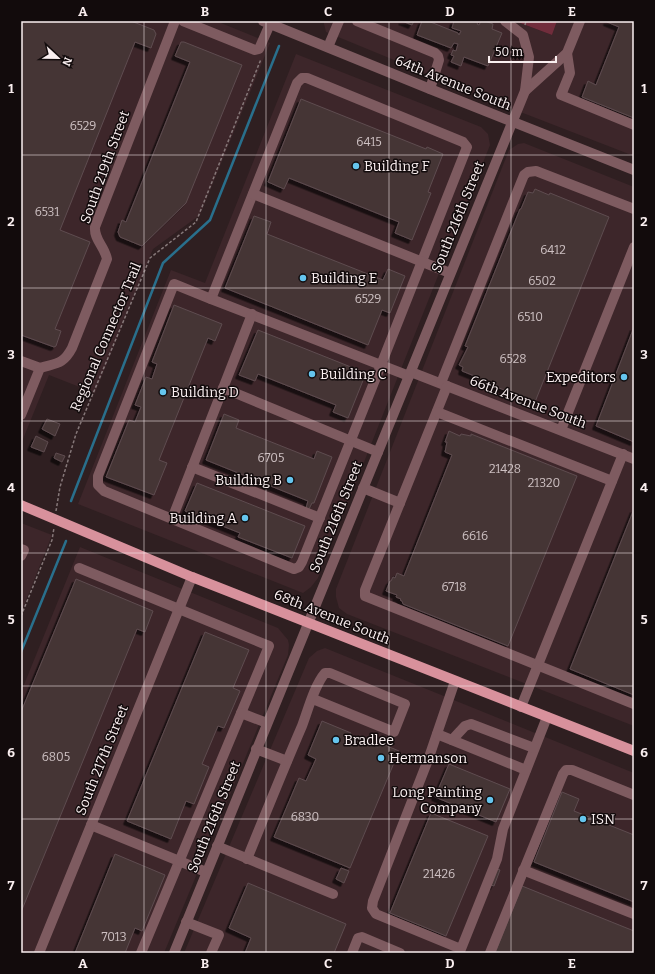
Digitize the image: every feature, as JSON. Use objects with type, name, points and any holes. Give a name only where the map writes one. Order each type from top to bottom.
[{"type":"main road","name":"68th Avenue South","points":[[21,505],[192,577],[634,751]]},
{"type":"street","name":"South 219th Street","points":[[40,368],[61,362],[67,358],[72,348],[107,258],[106,252],[94,235],[95,227],[175,21]]},
{"type":"street","points":[[183,21],[255,50],[259,49],[266,22]]},
{"type":"street","points":[[328,47],[339,21]]},
{"type":"street","points":[[357,21],[435,53],[439,60],[430,89]]},
{"type":"street","points":[[505,21],[523,35],[529,57],[525,91]]},
{"type":"street","points":[[525,91],[567,53],[580,21]]},
{"type":"street","name":"64th Avenue South","points":[[266,22],[634,170]]},
{"type":"street","points":[[567,53],[570,73],[561,96],[634,125]]},
{"type":"street","points":[[211,299],[297,83],[302,78],[314,81],[463,142],[467,147],[302,562],[299,567],[294,569],[172,519],[252,314]]},
{"type":"street","name":"South 216th Street","points":[[174,953],[525,91]]},
{"type":"street","points":[[634,210],[536,171],[528,172],[524,176],[444,385],[437,412],[365,590],[365,596],[634,704]]},
{"type":"street","points":[[253,194],[450,273]]},
{"type":"street","points":[[561,430],[634,248]]},
{"type":"street","name":"66th Avenue South","points":[[172,519],[104,491],[98,485],[98,476],[174,284],[381,365],[444,385],[634,459]]},
{"type":"street","points":[[21,361],[40,368],[21,415]]},
{"type":"street","points":[[223,388],[378,452]]},
{"type":"street","points":[[437,412],[612,480]]},
{"type":"street","points":[[522,707],[623,454]]},
{"type":"street","points":[[192,467],[320,518]]},
{"type":"street","points":[[363,488],[400,502]]},
{"type":"street","points":[[21,548],[24,550],[21,556]]},
{"type":"street","points":[[79,568],[268,646],[141,953]]},
{"type":"street","name":"South 217th Street","points":[[39,953],[192,577]]},
{"type":"street","points":[[248,859],[321,678],[325,673],[330,673],[405,704],[394,732],[313,699]]},
{"type":"street","points":[[455,681],[437,734],[373,901],[372,908],[376,914],[461,948],[497,859],[503,829],[547,717]]},
{"type":"street","points":[[241,713],[267,723]]},
{"type":"street","points":[[452,740],[465,726],[471,724],[534,748]]},
{"type":"street","points":[[437,734],[526,770]]},
{"type":"street","points":[[256,749],[287,761]]},
{"type":"street","points":[[490,953],[523,870],[566,770],[572,770],[634,795]]},
{"type":"street","points":[[91,825],[206,872]]},
{"type":"street","points":[[217,846],[333,894]]},
{"type":"street","points":[[523,870],[634,914]]},
{"type":"street","points":[[186,922],[219,935],[211,953]]},
{"type":"street","points":[[352,953],[358,938],[362,937],[400,953]]},
{"type":"path","name":"Regional Connector Trail","points":[[21,616],[52,540],[60,487],[76,434],[150,258],[196,222],[262,55]]},
{"type":"shaded area","points":[[21,21],[216,21],[270,43],[200,215],[153,249],[95,393],[49,375],[21,444]]},
{"type":"shaded area","points":[[324,21],[515,21],[552,35],[557,21],[634,21],[634,156],[523,113],[326,32]]},
{"type":"shaded area","points":[[515,21],[557,21],[552,35]]},
{"type":"shaded area","points":[[296,54],[481,127],[488,134],[490,145],[318,578],[311,587],[303,593],[78,504],[171,270],[205,283]]},
{"type":"shaded area","points":[[524,143],[634,187],[634,726],[347,614],[339,608],[336,597],[336,589],[509,150],[518,144]]},
{"type":"shaded area","points":[[21,523],[52,535],[21,613]]},
{"type":"shaded area","points":[[80,547],[278,628],[288,640],[288,655],[164,953],[21,953],[21,692]]},
{"type":"shaded area","points":[[325,648],[634,773],[634,953],[184,953],[309,658],[317,651]]},
{"type":"building","points":[[21,21],[131,21],[154,30],[156,34],[151,48],[135,42],[60,230],[90,242],[55,329],[61,331],[56,346],[54,347],[21,335]]},
{"type":"building","points":[[402,21],[414,21],[412,25]]},
{"type":"building","points":[[422,21],[428,21],[458,33],[459,35],[461,31],[452,28],[454,21],[479,21],[477,24],[479,25],[481,21],[485,21],[493,24],[492,29],[502,33],[488,66],[464,57],[461,66],[451,62],[454,56],[451,55],[453,50],[456,51],[458,44],[454,43],[451,48],[417,35]]},
{"type":"building","points":[[607,21],[634,21],[634,118],[582,97],[588,81],[596,85],[619,27]]},
{"type":"building","points":[[181,42],[242,65],[186,203],[142,246],[120,237],[118,232],[122,220],[126,222],[190,62],[175,56]]},
{"type":"building","name":"Building F","points":[[301,99],[426,149],[427,147],[443,154],[428,192],[431,193],[412,240],[395,233],[399,222],[289,178],[284,189],[268,182]]},
{"type":"building","points":[[535,189],[549,195],[550,193],[609,217],[535,402],[476,379],[477,377],[462,371],[463,367],[459,365],[468,347],[465,346],[520,209],[528,192],[533,193]]},
{"type":"building","name":"Building E","points":[[254,216],[271,222],[267,234],[383,280],[388,269],[405,276],[390,313],[382,310],[368,345],[225,288]]},
{"type":"building","name":"Building D","points":[[174,305],[222,324],[215,341],[208,338],[159,460],[167,463],[154,495],[106,477],[129,420],[135,422],[141,407],[135,405],[146,377],[152,379],[157,364],[152,362]]},
{"type":"building","name":"Expeditors","points":[[634,327],[634,442],[596,426]]},
{"type":"building","name":"Building C","points":[[258,330],[366,373],[348,418],[333,412],[336,405],[258,374],[255,381],[239,375]]},
{"type":"building","name":"Building B","points":[[224,414],[239,420],[236,428],[314,459],[317,451],[332,457],[314,503],[312,503],[309,509],[306,508],[308,501],[206,460]]},
{"type":"building","points":[[47,419],[60,424],[55,436],[42,429]]},
{"type":"building","points":[[449,431],[460,436],[461,434],[471,436],[471,434],[577,476],[508,646],[403,604],[400,600],[401,599],[396,597],[397,595],[386,591],[390,581],[393,577],[395,578],[397,573],[404,576],[452,455],[445,452],[447,442],[445,442]]},
{"type":"building","points":[[36,436],[48,442],[44,452],[31,447]]},
{"type":"building","points":[[56,453],[65,456],[62,462],[54,458]]},
{"type":"building","name":"Building A","points":[[197,483],[305,526],[292,558],[238,537],[240,533],[185,511]]},
{"type":"building","points":[[634,509],[634,695],[570,669]]},
{"type":"building","points":[[76,579],[153,611],[145,632],[137,629],[21,912],[21,712]]},
{"type":"building","points":[[205,632],[249,650],[233,688],[240,691],[224,728],[218,726],[202,764],[209,767],[194,804],[186,801],[171,839],[127,821]]},
{"type":"building","points":[[322,721],[351,733],[350,735],[378,747],[380,743],[399,751],[350,868],[274,837],[299,778],[306,781],[316,759],[308,755]]},
{"type":"building","points":[[449,764],[510,789],[496,822],[435,797]]},
{"type":"building","points":[[562,792],[579,799],[574,811],[634,835],[634,902],[534,862]]},
{"type":"building","points":[[431,813],[488,836],[446,936],[390,913]]},
{"type":"building","points":[[115,854],[165,875],[142,931],[135,928],[125,953],[75,953]]},
{"type":"building","points":[[341,868],[349,871],[344,883],[336,879]]},
{"type":"building","points":[[497,869],[500,870],[494,886],[491,885]]},
{"type":"building","points":[[248,883],[346,924],[334,953],[245,953],[251,938],[229,928]]},
{"type":"building","points":[[522,886],[634,931],[634,953],[495,953]]},
{"type":"waterway","points":[[71,501],[163,263],[210,220],[279,46]]},
{"type":"waterway","points":[[21,652],[66,541]]},
{"type":"place","name":"Building F","points":[[356,166]]},
{"type":"place","name":"Building E","points":[[303,278]]},
{"type":"place","name":"Building C","points":[[312,374]]},
{"type":"place","name":"Expeditors","points":[[624,377]]},
{"type":"place","name":"Building D","points":[[163,392]]},
{"type":"place","name":"Building B","points":[[290,480]]},
{"type":"place","name":"Building A","points":[[245,518]]},
{"type":"place","name":"Bradlee","points":[[336,740]]},
{"type":"place","name":"Hermanson","points":[[381,758]]},
{"type":"place","name":"Long Painting Company","points":[[490,800]]},
{"type":"place","name":"ISN","points":[[583,819]]}]
